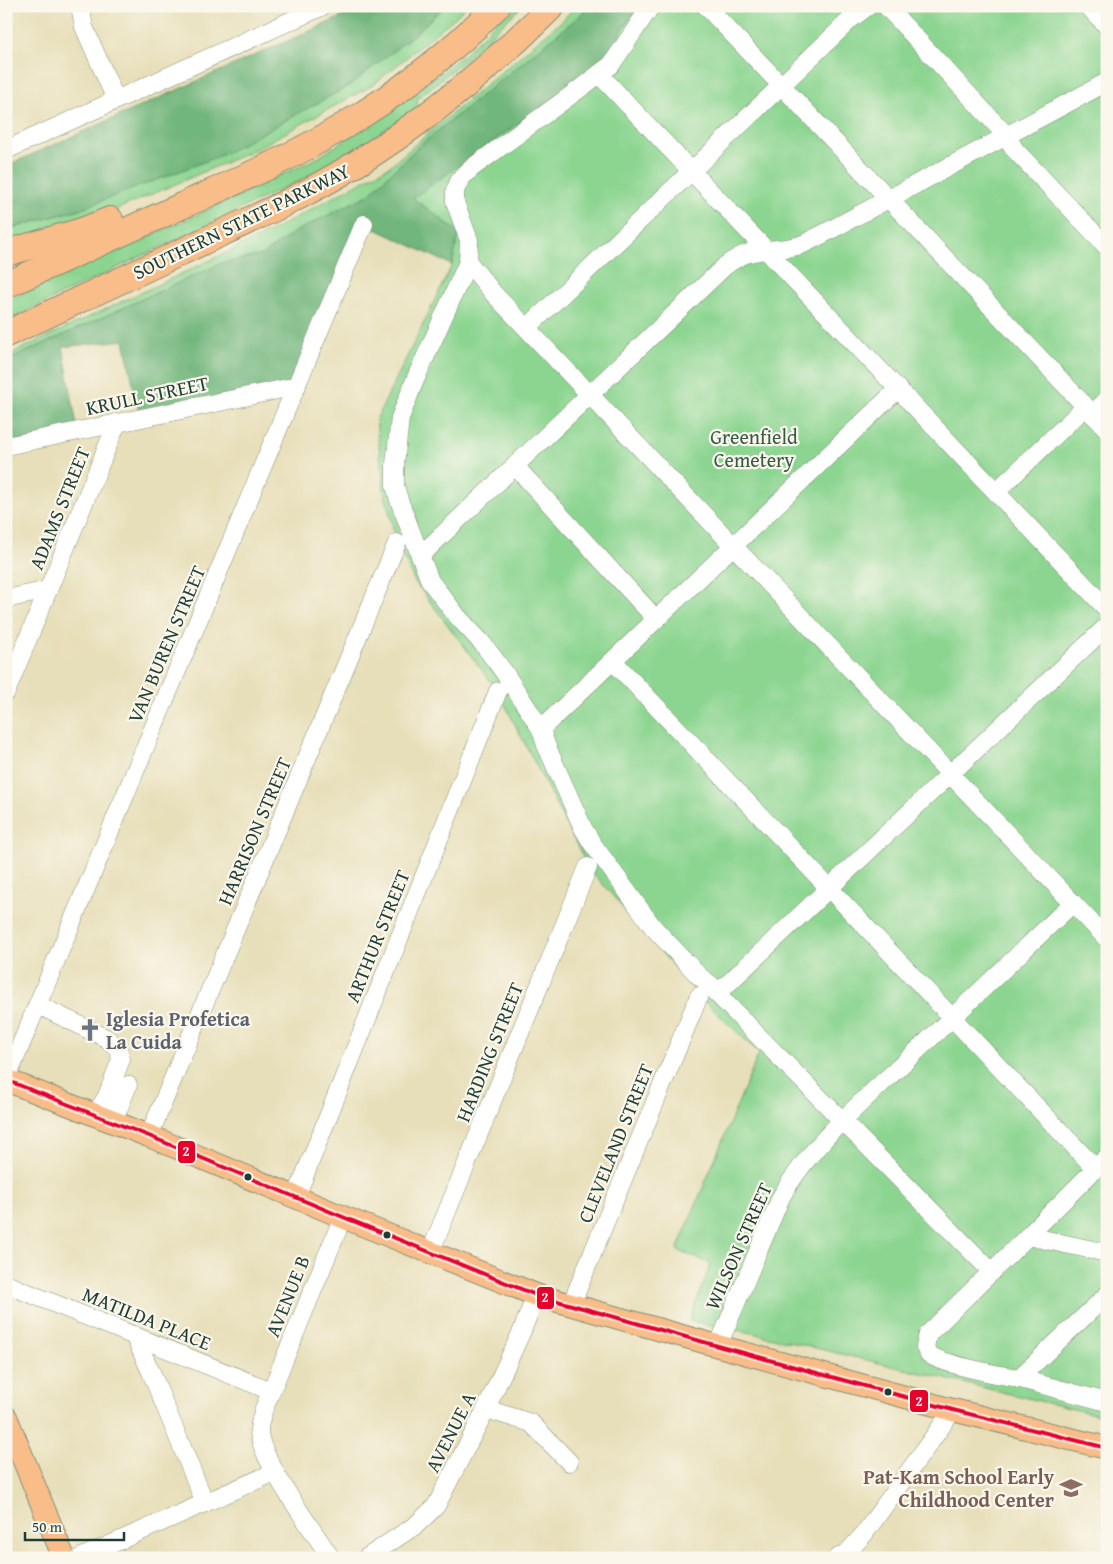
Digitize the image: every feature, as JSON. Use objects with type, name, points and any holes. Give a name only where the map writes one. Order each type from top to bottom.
[{"type":"highway","name":"SOUTHERN STATE PARKWAY","points":[[6,285],[260,171],[330,134],[383,100],[443,55],[497,6]]},
{"type":"highway","name":"SOUTHERN STATE PARKWAY","points":[[6,334],[265,213],[350,168],[410,128],[450,98],[500,56],[552,6]]},
{"type":"highway","points":[[6,253],[79,232],[191,185],[260,171]]},
{"type":"main road","points":[[6,1080],[149,1136],[536,1295],[953,1410],[1107,1448]]},
{"type":"main road","points":[[6,1417],[64,1558]]},
{"type":"street","points":[[80,6],[84,27],[116,100]]},
{"type":"street","points":[[6,150],[116,100],[299,11],[323,6]]},
{"type":"street","points":[[651,6],[611,65],[473,167],[460,179],[455,202],[469,240],[468,262],[400,418],[395,485],[399,500],[430,581],[456,616],[483,644],[542,729],[550,754],[583,828],[653,927],[699,976],[711,985],[717,994],[992,1272]]},
{"type":"street","points":[[706,6],[1107,429]]},
{"type":"street","points":[[527,328],[852,18],[868,6]]},
{"type":"street","points":[[886,6],[1006,136],[1015,150],[1107,247]]},
{"type":"street","points":[[1088,6],[1107,26]]},
{"type":"street","points":[[599,74],[1107,609]]},
{"type":"street","points":[[420,556],[725,266],[737,257],[748,252],[798,246],[1107,82]]},
{"type":"street","name":"VAN BUREN STREET","points":[[6,1080],[364,224]]},
{"type":"street","points":[[468,262],[494,294],[1073,903],[1106,935]]},
{"type":"street","name":"KRULL STREET","points":[[6,446],[297,386]]},
{"type":"street","points":[[542,729],[898,390]]},
{"type":"street","points":[[996,492],[1089,410],[1107,400]]},
{"type":"street","name":"ADAMS STREET","points":[[6,692],[117,423]]},
{"type":"street","points":[[515,466],[656,619]]},
{"type":"street","name":"HARRISON STREET","points":[[149,1136],[397,543]]},
{"type":"street","points":[[6,599],[48,590]]},
{"type":"street","points":[[717,994],[1107,626]]},
{"type":"street","points":[[613,661],[952,1018],[1101,1163],[928,1334],[925,1347],[929,1354],[941,1360],[1000,1375],[1013,1376],[1018,1379],[1107,1402]]},
{"type":"street","name":"ARTHUR STREET","points":[[296,1197],[498,691]]},
{"type":"street","name":"HARDING STREET","points":[[430,1253],[588,867]]},
{"type":"street","name":"WILSON STREET","points":[[718,1346],[781,1197],[805,1162],[842,1121],[1073,903]]},
{"type":"street","name":"CLEVELAND STREET","points":[[571,1305],[699,996]]},
{"type":"street","points":[[38,1005],[106,1038],[118,1048],[121,1058],[107,1096],[104,1118]]},
{"type":"street","points":[[104,1118],[128,1085]]},
{"type":"street","name":"AVENUE B","points":[[332,1558],[275,1472],[263,1449],[259,1431],[263,1411],[343,1217]]},
{"type":"street","points":[[1028,1236],[1107,1253]]},
{"type":"street","name":"MATILDA PLACE","points":[[6,1284],[271,1391]]},
{"type":"street","name":"AVENUE A","points":[[366,1558],[416,1525],[436,1506],[486,1409],[522,1332],[536,1295]]},
{"type":"street","points":[[1018,1379],[1107,1295]]},
{"type":"street","points":[[134,1335],[205,1503]]},
{"type":"street","points":[[486,1409],[531,1423],[569,1462]]},
{"type":"street","points":[[848,1556],[953,1410]]},
{"type":"street","points":[[80,1558],[275,1472]]},
{"type":"green space","points":[[366,6],[445,6],[411,37],[349,86],[222,155],[80,209],[6,230],[6,166]]},
{"type":"green space","points":[[445,6],[466,6],[458,15],[373,85],[252,151],[90,221],[6,244],[6,230],[80,209],[411,37]]},
{"type":"green space","points":[[512,6],[522,6],[466,59],[417,99],[418,108],[324,169],[6,321],[6,301],[319,157],[411,96],[463,55]]},
{"type":"green space","points":[[575,6],[588,6],[582,14],[418,147],[368,195],[295,232],[263,255],[222,263],[6,361],[6,356],[268,233],[390,166],[564,19]]},
{"type":"green space","points":[[588,6],[638,6],[599,66],[413,198],[459,232],[452,265],[365,224],[297,386],[140,418],[124,340],[63,347],[78,431],[6,446],[6,361],[222,263],[263,255],[295,232],[368,195],[418,147],[582,14]]},
{"type":"green space","name":"Greenfield Cemetery","points":[[638,6],[1107,6],[1107,1417],[752,1333],[689,1321],[711,1264],[677,1250],[759,1053],[699,996],[588,867],[498,691],[415,582],[397,543],[384,491],[376,420],[452,265],[459,233],[412,198],[599,66]]},
{"type":"transit line","name":"2","points":[[6,1080],[149,1136],[536,1295],[953,1410],[1107,1448]]},
{"type":"place","name":"Iglesia Profetica La Cuida","points":[[90,1030]]},
{"type":"place","name":"Pat-Kam School Early Childhood Center","points":[[1071,1488]]}]
